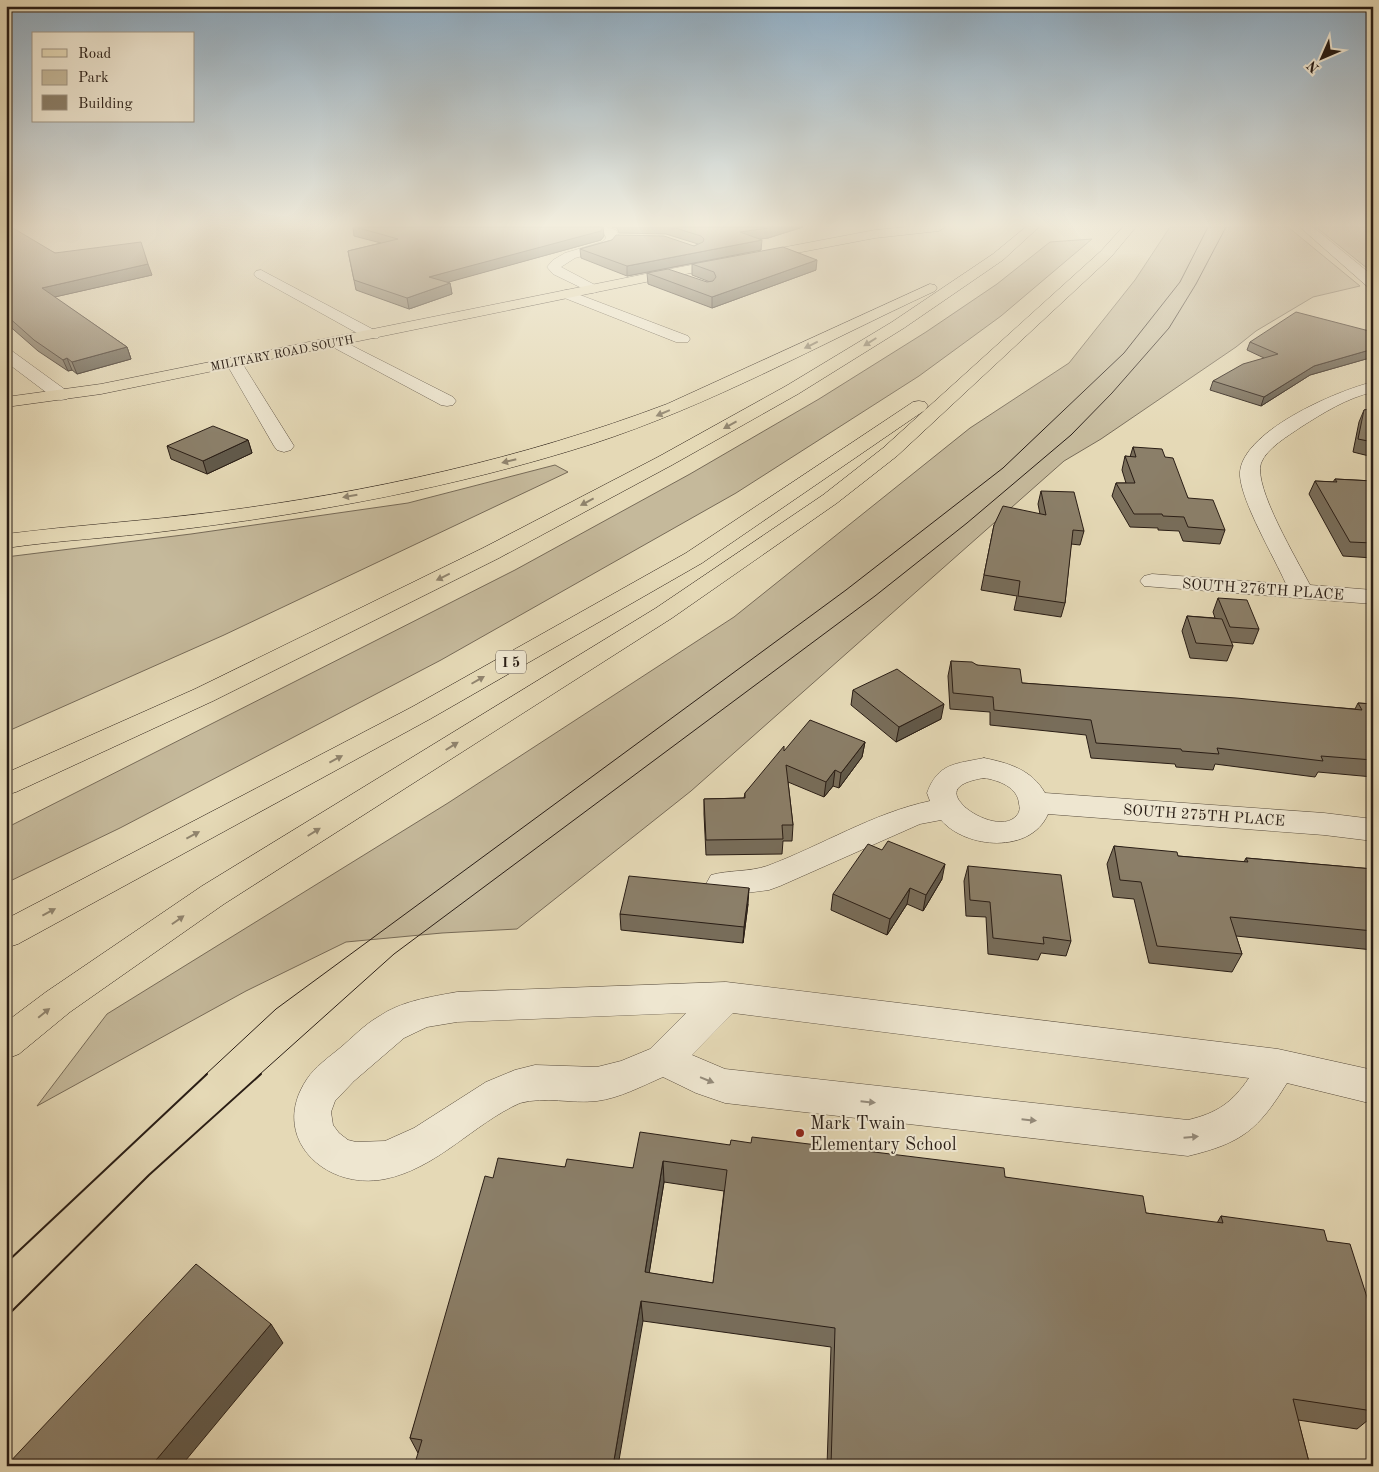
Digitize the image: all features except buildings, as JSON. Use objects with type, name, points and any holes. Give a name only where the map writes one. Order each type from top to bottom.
[{"type":"main road","name":"MILITARY ROAD SOUTH","points":[[6,402],[101,389],[559,296]]},
{"type":"main road","points":[[6,541],[166,525],[289,507],[462,474],[568,445],[652,417],[725,386],[911,296]]},
{"type":"main road","points":[[6,785],[212,690],[491,553],[665,461],[792,390],[898,325],[940,296]]},
{"type":"main road","name":"I 5","points":[[6,935],[421,713],[694,558],[995,355],[1060,296]]},
{"type":"main road","points":[[6,1043],[58,1002],[214,895],[664,613],[786,530],[830,499],[890,452],[995,355]]},
{"type":"street","points":[[300,296],[372,335]]},
{"type":"street","points":[[571,296],[682,339]]},
{"type":"street","points":[[335,342],[447,400]]},
{"type":"street","points":[[6,354],[61,395]]},
{"type":"street","points":[[234,363],[284,446]]},
{"type":"street","points":[[1302,592],[1256,499],[1251,483],[1250,469],[1253,459],[1260,449],[1278,434],[1351,392],[1373,388]]},
{"type":"street","name":"SOUTH 276TH PLACE","points":[[1152,582],[1373,597]]},
{"type":"street","points":[[984,768],[1002,772],[1018,780],[1030,790],[1036,802],[1034,815],[1026,825],[1012,831],[993,833],[974,828],[958,820],[946,808],[941,796],[944,784],[953,775],[967,769],[984,768]]},
{"type":"street","name":"SOUTH 275TH PLACE","points":[[1036,802],[1324,824],[1373,830]]},
{"type":"street","points":[[722,884],[769,878],[913,815],[946,808]]},
{"type":"street","points":[[726,997],[663,1060],[626,1076],[597,1084],[535,1082],[515,1087],[499,1094],[405,1154],[385,1160],[356,1161],[338,1156],[325,1146],[314,1131],[312,1112],[320,1091],[341,1069],[392,1027],[422,1013],[458,1007],[726,997],[1278,1065],[1373,1087]]},
{"type":"street","points":[[663,1060],[709,1081],[725,1086],[1188,1138],[1211,1134],[1234,1123],[1252,1105],[1278,1065]]},
{"type":"green space","points":[[980,296],[1025,296],[1001,316],[919,376],[736,493],[441,660],[120,828],[6,883],[6,828],[515,570],[690,474],[819,399],[926,332]]},
{"type":"green space","points":[[1123,296],[1319,296],[1313,297],[1256,331],[1236,347],[1101,439],[1064,461],[691,791],[517,929],[442,933],[346,942],[246,991],[37,1106],[107,1014],[448,803],[734,617],[970,428],[1069,363]]},
{"type":"green space","points":[[555,465],[568,472],[224,635],[6,732],[6,557],[191,534],[408,503]]},
{"type":"tram line","points":[[205,1075],[276,1009],[846,590],[1003,468],[1124,353],[1169,296]]},
{"type":"tram line","points":[[259,1075],[394,954],[875,596],[967,523],[1071,435],[1112,393],[1169,328],[1189,296]]},
{"type":"tram line","points":[[6,1263],[207,1074]]},
{"type":"tram line","points":[[6,1317],[149,1175],[261,1074]]},
{"type":"place","name":"Mark Twain Elementary School","points":[[800,1133]]}]
